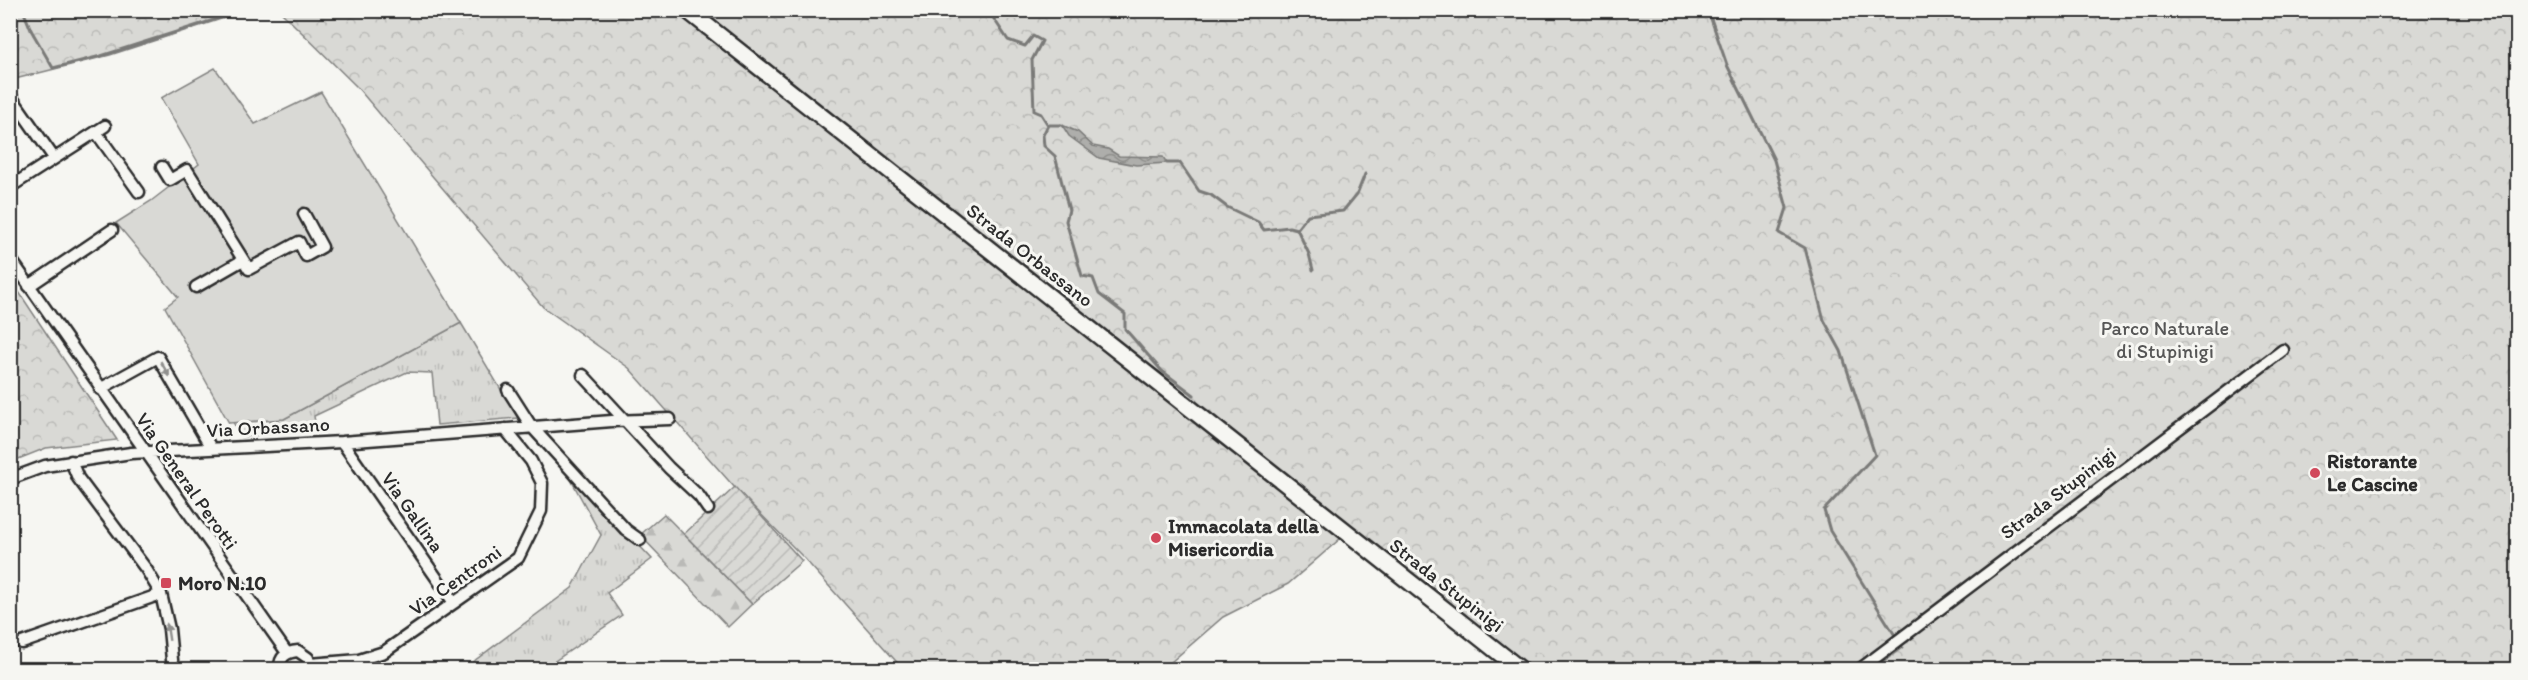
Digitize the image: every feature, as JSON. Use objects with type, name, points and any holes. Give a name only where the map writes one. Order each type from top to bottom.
[{"type":"main road","name":"Strada Orbassano","points":[[687,10],[1347,532]]},
{"type":"main road","name":"Strada Stupinigi","points":[[1347,532],[1521,669]]},
{"type":"street","points":[[12,102],[54,158]]},
{"type":"street","points":[[10,187],[101,129],[139,192]]},
{"type":"street","points":[[162,167],[170,180],[187,170],[249,269],[299,242],[306,256],[322,247],[304,214]]},
{"type":"street","points":[[29,286],[112,230]]},
{"type":"street","name":"Via General Perotti","points":[[10,258],[287,653]]},
{"type":"street","points":[[196,286],[243,260]]},
{"type":"street","name":"Strada Stupinigi","points":[[1859,669],[2283,350]]},
{"type":"street","name":"Via General Perotti","points":[[100,388],[158,357],[211,448]]},
{"type":"street","points":[[584,375],[669,468],[699,495],[708,509]]},
{"type":"street","points":[[508,390],[531,426],[626,530],[640,540]]},
{"type":"street","name":"Via Orbassano","points":[[10,480],[45,466],[144,452],[342,442],[531,426],[670,419]]},
{"type":"street","name":"Via Centroni","points":[[287,653],[298,651],[304,654],[310,667],[359,660],[384,652],[518,558],[542,511],[542,483],[531,461],[506,429]]},
{"type":"street","name":"Via Gallina","points":[[342,442],[454,603]]},
{"type":"street","points":[[71,461],[78,478],[146,569],[161,594],[169,629],[173,669]]},
{"type":"street","points":[[22,643],[161,594]]},
{"type":"street","points":[[280,669],[280,661],[287,653]]},
{"type":"green space","points":[[11,10],[246,11],[110,55],[11,80]]},
{"type":"green space","name":"Parco Naturale di Stupinigi","points":[[280,11],[2517,11],[2517,669],[1525,669],[1348,532],[1288,584],[1223,617],[1163,669],[903,669],[803,557],[736,489],[629,368],[543,307],[357,87]]},
{"type":"green space","points":[[215,68],[255,124],[321,92],[461,323],[284,419],[229,423],[165,307],[178,297],[116,223],[151,201],[199,164],[161,98]]},
{"type":"green space","points":[[10,280],[117,440],[46,448],[11,462]]},
{"type":"green space","points":[[461,323],[518,418],[437,425],[432,373],[407,372],[314,416],[316,429],[241,437],[233,422],[284,419]]},
{"type":"green space","points":[[563,465],[652,559],[607,593],[622,615],[543,669],[462,670],[572,588],[601,535]]},
{"type":"green space","points":[[735,487],[802,561],[752,604],[684,534]]},
{"type":"green space","points":[[664,514],[752,604],[728,627],[640,535]]},
{"type":"water","points":[[1062,125],[1078,132],[1093,146],[1108,149],[1119,156],[1163,157],[1167,163],[1136,165],[1099,158],[1069,136]]},
{"type":"waterway","points":[[23,10],[31,30],[53,68],[101,56],[242,11]]},
{"type":"waterway","points":[[988,10],[1008,40],[1025,46],[1033,36],[1042,41],[1032,60],[1034,111],[1041,114],[1048,125],[1043,135],[1044,146],[1055,156],[1069,210],[1066,221],[1082,276],[1093,278],[1099,294],[1125,314],[1125,329],[1162,371],[1194,395]]},
{"type":"waterway","points":[[1708,10],[1727,65],[1774,160],[1787,208],[1779,233],[1805,248],[1824,320],[1841,351],[1875,455],[1824,510],[1830,531],[1896,637]]},
{"type":"waterway","points":[[1049,125],[1062,125]]},
{"type":"waterway","points":[[1167,163],[1180,163],[1199,191],[1211,195],[1227,207],[1258,222],[1264,230],[1289,227],[1297,229],[1309,254],[1313,270]]},
{"type":"waterway","points":[[1297,229],[1308,215],[1343,211],[1357,194],[1365,174]]},
{"type":"waterway","points":[[1870,670],[1902,647]]},
{"type":"place","name":"Ristorante Le Cascine","points":[[2315,473]]},
{"type":"place","name":"Immacolata della Misericordia","points":[[1156,538]]},
{"type":"place","name":"Moro N.10","points":[[166,583]]}]
